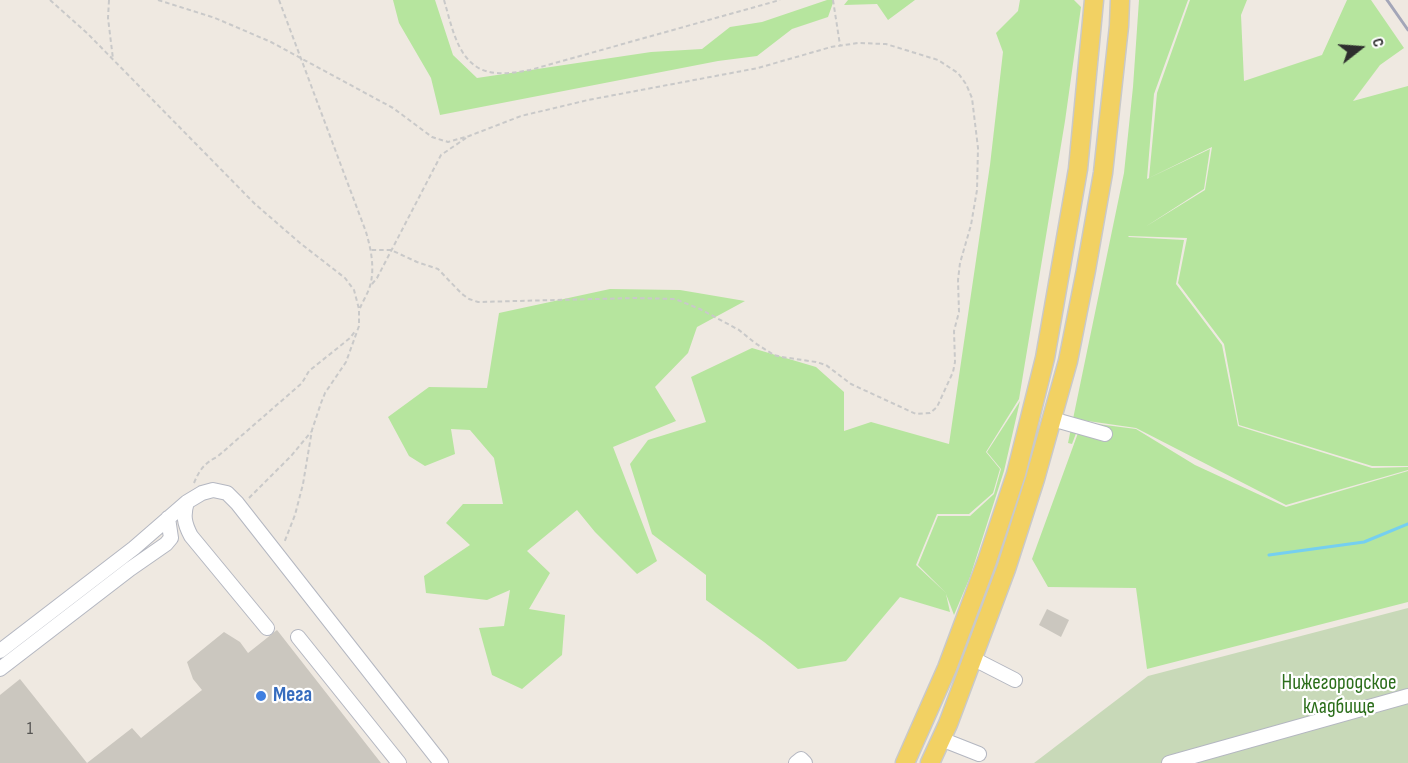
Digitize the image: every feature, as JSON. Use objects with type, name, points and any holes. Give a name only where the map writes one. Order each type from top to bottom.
[{"type":"main road","points":[[905,763],[947,668],[987,561],[1016,474],[1042,370],[1078,169],[1094,0]]},
{"type":"main road","points":[[930,763],[1006,569],[1035,479],[1068,361],[1103,173],[1120,0]]},
{"type":"lane","points":[[1052,419],[1105,434]]},
{"type":"lane","points":[[0,651],[134,548],[191,500],[202,493],[213,490],[227,493],[441,763]]},
{"type":"lane","points":[[191,500],[184,513],[184,525],[267,627]]},
{"type":"lane","points":[[0,669],[166,544],[171,538],[168,518]]},
{"type":"lane","points":[[298,637],[399,763]]},
{"type":"lane","points":[[972,658],[1015,680]]},
{"type":"lane","points":[[1168,763],[1408,696]]},
{"type":"lane","points":[[941,739],[979,754]]},
{"type":"lane","points":[[796,763],[801,759],[805,763]]},
{"type":"path","points":[[50,0],[87,33],[255,204],[345,278],[354,290],[359,309],[359,326],[346,362],[325,393],[312,430],[295,515],[279,557]]},
{"type":"path","points":[[109,0],[108,18],[113,59]]},
{"type":"path","points":[[159,0],[215,18],[271,42],[393,108],[432,136],[448,142],[521,116],[588,100],[758,68],[831,47],[858,43],[886,44],[938,60],[958,73],[972,98],[978,148],[977,190],[960,263],[959,312],[954,331],[955,362],[953,372],[937,407],[930,413],[916,414],[851,384],[825,365],[774,355],[739,330],[700,309],[675,299],[478,302],[462,294],[438,269],[391,250],[371,250]]},
{"type":"path","points":[[279,0],[366,232],[371,250],[370,286]]},
{"type":"path","points":[[444,0],[462,52],[478,68],[498,74],[530,70],[780,0]]},
{"type":"path","points":[[833,0],[841,46]]},
{"type":"path","points":[[359,309],[441,155],[469,136]]},
{"type":"path","points":[[191,500],[193,485],[202,468],[217,458],[302,383],[309,371],[351,339],[359,326]]},
{"type":"path","points":[[240,508],[291,456],[312,430]]},
{"type":"green space","points":[[393,0],[435,0],[453,55],[477,78],[651,52],[702,49],[730,27],[762,22],[827,0],[834,0],[828,17],[792,29],[757,56],[718,61],[440,115],[431,78],[399,23]]},
{"type":"green space","points":[[848,0],[915,0],[888,20],[877,4],[844,5]]},
{"type":"green space","points":[[1020,0],[1074,0],[1081,7],[1065,121],[1019,399],[986,452],[1000,469],[993,493],[969,514],[937,514],[916,565],[946,593],[918,565],[938,516],[970,516],[994,494],[1001,469],[987,452],[1020,401],[1004,471],[970,577],[954,615],[946,594],[950,612],[900,597],[846,661],[798,669],[706,600],[706,575],[652,534],[630,464],[648,440],[706,422],[691,377],[752,348],[816,367],[844,392],[844,431],[871,422],[949,444],[990,165],[1003,52],[996,33],[1018,11]]},
{"type":"green space","points":[[1139,0],[1188,0],[1154,94],[1147,179],[1210,149],[1204,189],[1145,227],[1205,190],[1212,147],[1149,178],[1157,93],[1190,0],[1247,0],[1241,15],[1244,81],[1322,55],[1347,0],[1371,0],[1404,48],[1380,65],[1353,101],[1408,86],[1408,466],[1372,466],[1239,425],[1224,344],[1178,283],[1187,238],[1128,237],[1184,240],[1176,284],[1222,345],[1238,426],[1372,468],[1408,467],[1408,470],[1286,505],[1136,428],[1081,420],[1072,444],[1068,443],[1124,173]]},
{"type":"green space","points":[[610,289],[680,290],[745,301],[697,327],[688,353],[655,387],[676,421],[613,447],[657,561],[637,574],[595,532],[577,510],[527,551],[550,573],[529,609],[565,615],[562,655],[522,689],[492,675],[479,628],[504,626],[510,590],[487,600],[426,593],[424,576],[470,545],[446,523],[463,504],[503,504],[494,458],[470,430],[451,429],[455,454],[425,466],[409,456],[388,417],[429,387],[487,388],[499,313]]},
{"type":"green space","points":[[1082,422],[1136,429],[1195,465],[1286,507],[1408,471],[1408,602],[1147,669],[1136,588],[1048,587],[1032,559]]},
{"type":"green space","name":"Нижегородское кладбище","points":[[1408,608],[1408,763],[1034,763],[1148,676]]},
{"type":"building","points":[[1047,609],[1069,620],[1061,637],[1039,625]]},
{"type":"building","name":"Мега","points":[[277,630],[381,763],[87,763],[132,728],[141,738],[202,690],[193,679],[187,662],[224,632],[240,642],[248,653]]},
{"type":"building","points":[[20,679],[87,763],[0,763],[0,695]]},
{"type":"waterway","points":[[1269,555],[1364,542],[1408,524]]},
{"type":"railway","points":[[1387,0],[1408,30]]},
{"type":"place","name":"Мега","points":[[261,696]]}]
